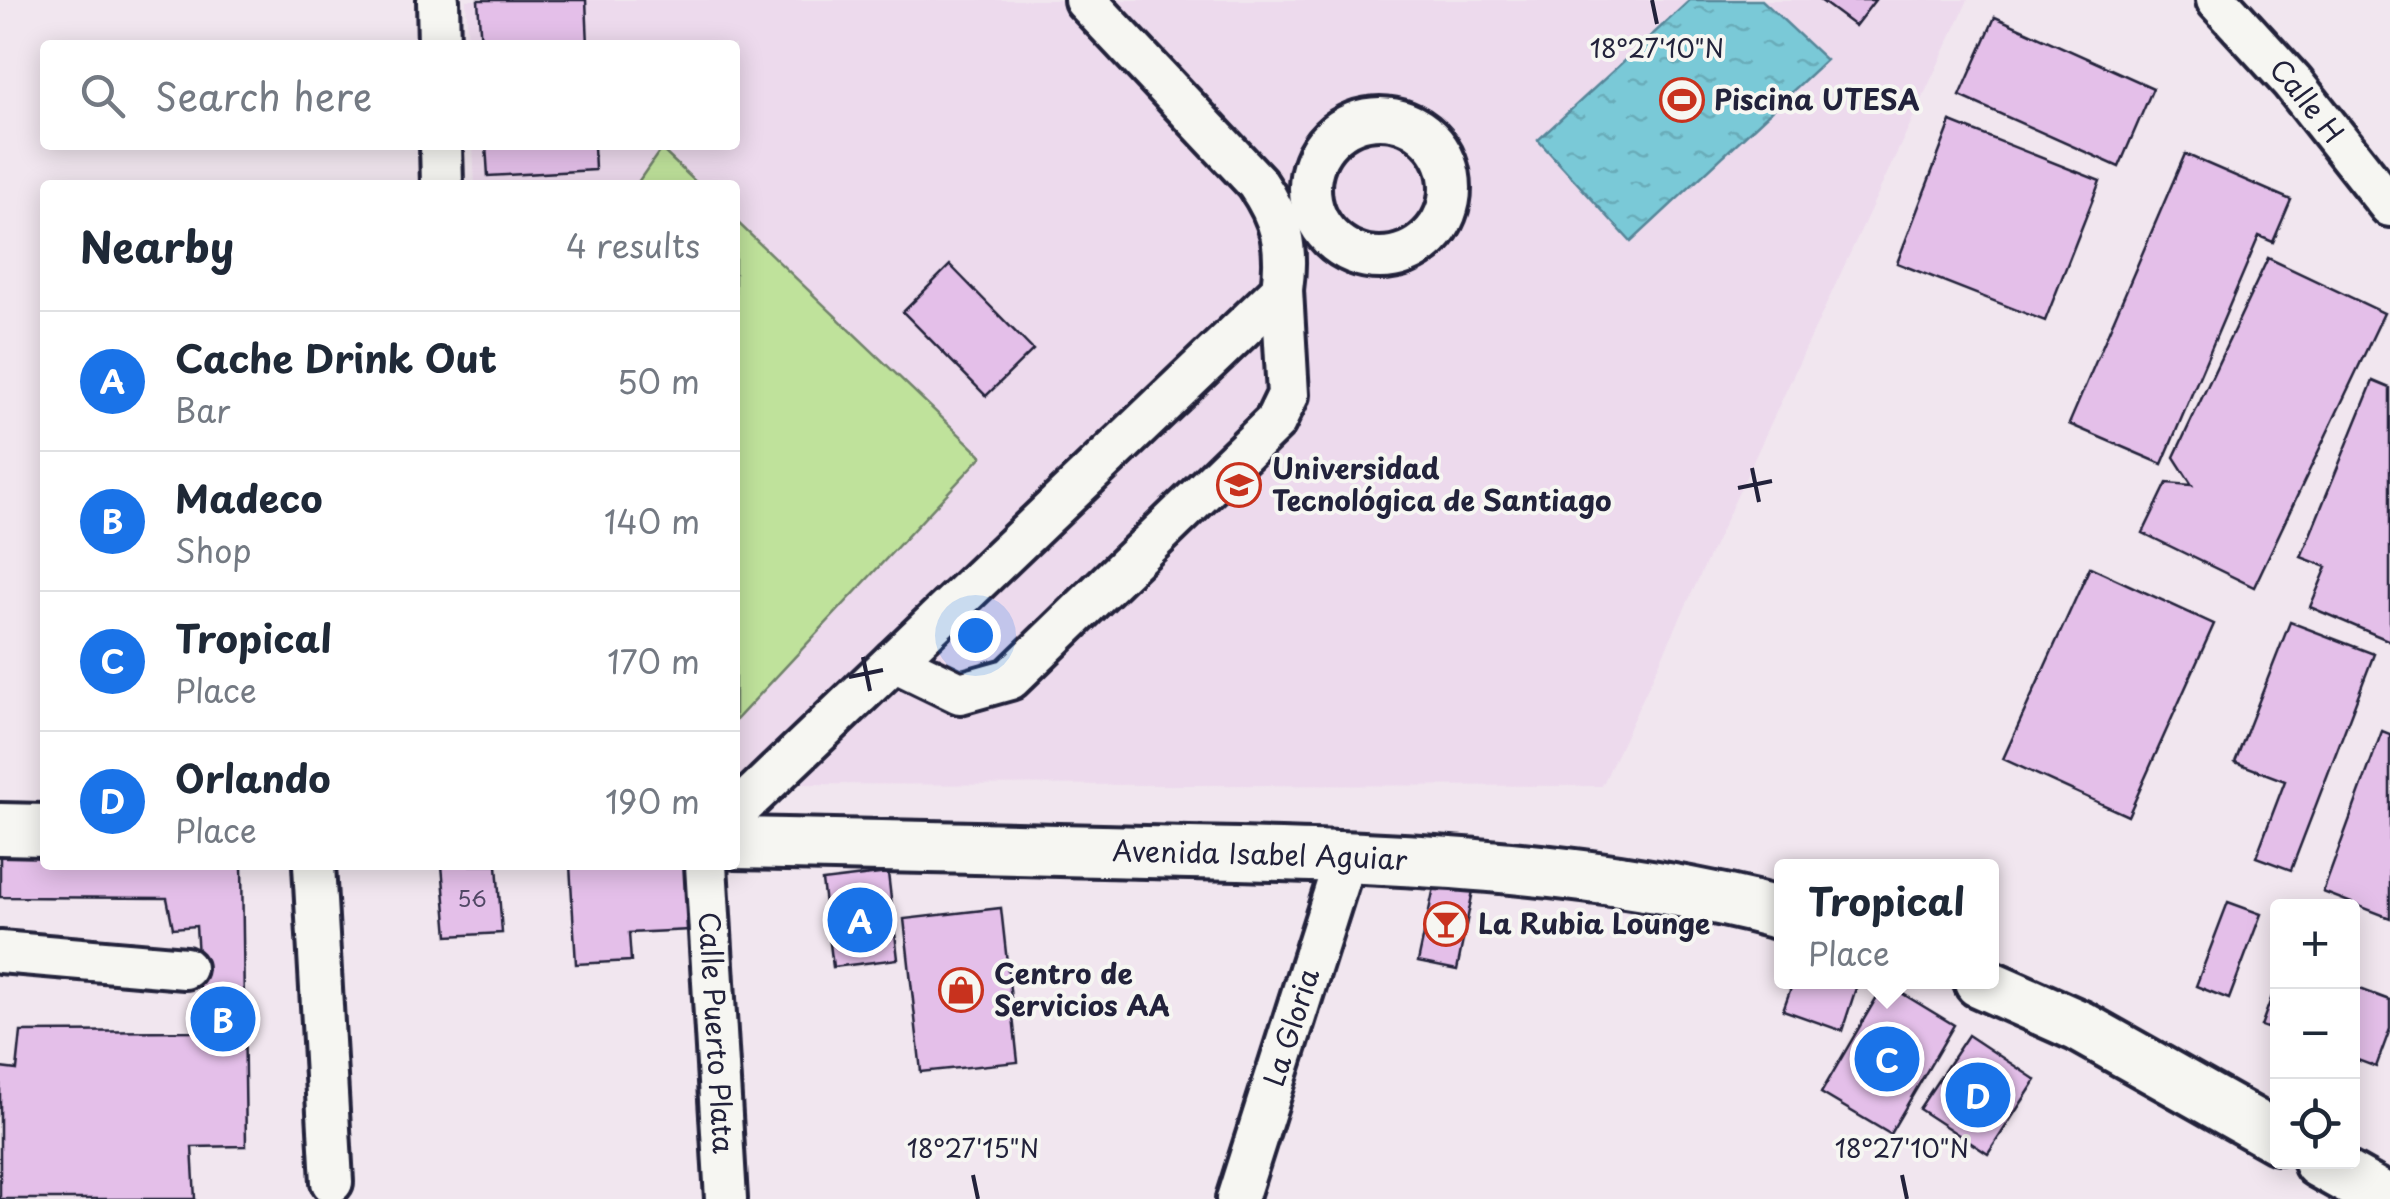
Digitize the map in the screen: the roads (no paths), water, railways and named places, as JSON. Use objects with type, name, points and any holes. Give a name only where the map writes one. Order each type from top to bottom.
[{"type":"main road","points":[[0,829],[40,830]]},
{"type":"main road","name":"Avenida Isabel Aguiar","points":[[740,843],[1346,856],[1556,872],[1662,887],[1774,912]]},
{"type":"main road","points":[[1996,989],[2080,1026],[2270,1133]]},
{"type":"main road","points":[[2332,1169],[2386,1199]]},
{"type":"street","points":[[438,0],[439,40]]},
{"type":"street","points":[[894,661],[960,693],[1010,679],[1276,422],[1288,394],[1282,290],[1285,244],[1297,214],[1257,183],[1085,0]]},
{"type":"street","name":"Calle H","points":[[2216,0],[2292,82],[2390,206]]},
{"type":"street","points":[[441,150],[442,180]]},
{"type":"street","points":[[740,808],[1282,290]]},
{"type":"street","name":"La Gloria","points":[[1237,1199],[1346,856]]},
{"type":"street","points":[[314,870],[332,1182]]},
{"type":"street","name":"Calle Puerto Plata","points":[[706,870],[726,1199]]},
{"type":"street","points":[[0,952],[185,968]]},
{"type":"water","name":"Piscina UTESA","points":[[1690,0],[1762,0],[1826,60],[1631,242],[1538,140]]},
{"type":"place","name":"Piscina UTESA","points":[[1682,100]]},
{"type":"place","name":"Universidad Tecnológica de Santiago","points":[[1239,485]]},
{"type":"place","name":"Cache Drink Out","points":[[860,920]]},
{"type":"place","name":"La Rubia Lounge","points":[[1446,924]]},
{"type":"place","name":"Centro de Servicios AA","points":[[961,990]]},
{"type":"place","name":"Madeco","points":[[223,1019]]},
{"type":"place","name":"Tropical","points":[[1887,1059]]},
{"type":"place","name":"Orlando","points":[[1978,1095]]}]
